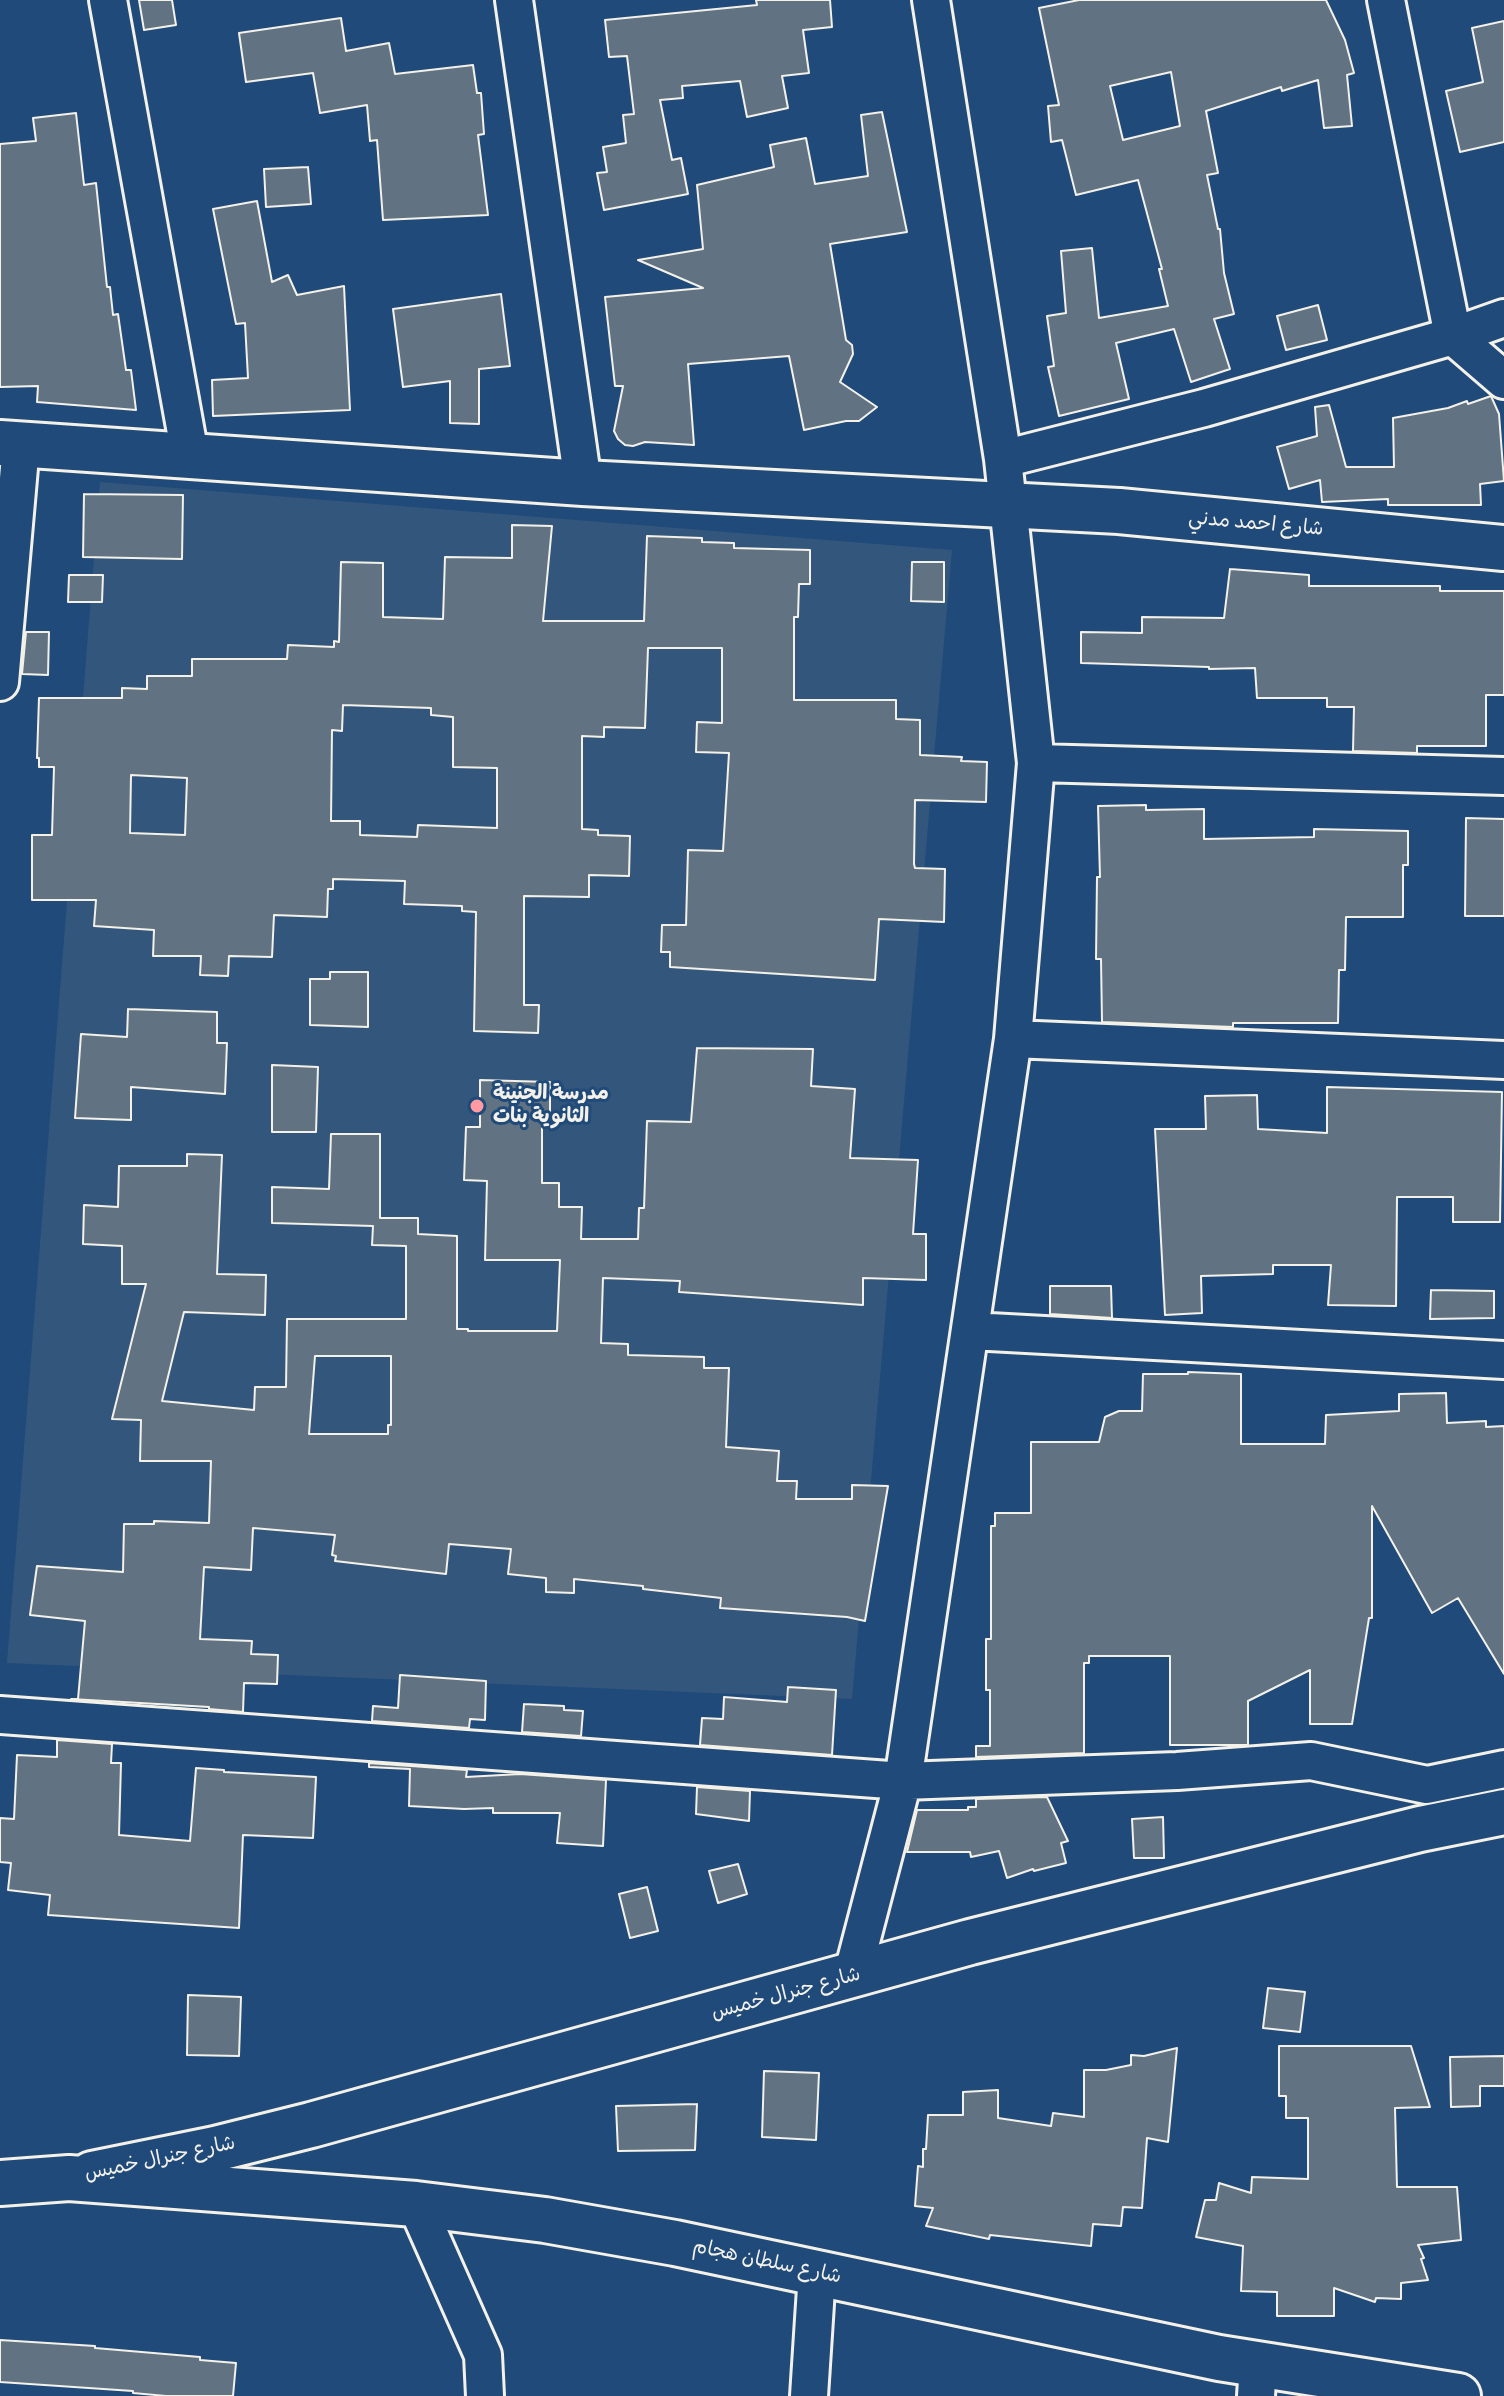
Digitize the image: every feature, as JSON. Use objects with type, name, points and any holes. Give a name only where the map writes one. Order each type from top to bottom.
[{"type":"main road","name":"شارع احمد مدني","points":[[11,444],[583,483],[1119,511],[1504,548]]},
{"type":"main road","name":"شارع جنرال خميس","points":[[69,2178],[215,2149],[311,2125],[985,1938],[1404,1833],[1504,1812]]},
{"type":"main road","points":[[0,2183],[69,2178]]},
{"type":"main road","name":"شارع سلطان هجام","points":[[69,2178],[416,2204],[545,2220],[675,2243],[1204,2355],[1257,2380],[1458,2396]]},
{"type":"street","points":[[108,0],[190,455]]},
{"type":"street","points":[[514,0],[583,483]]},
{"type":"street","points":[[852,1976],[903,1781],[1013,1039],[1036,763],[1003,459],[931,0]]},
{"type":"street","points":[[1386,0],[1453,336],[1504,380]]},
{"type":"street","points":[[1003,459],[1204,408],[1453,336],[1504,318]]},
{"type":"street","points":[[0,682],[11,444]]},
{"type":"street","points":[[1036,763],[1504,776]]},
{"type":"street","points":[[1013,1039],[1504,1060]]},
{"type":"street","points":[[971,1331],[1504,1360]]},
{"type":"street","points":[[0,1715],[903,1781],[1177,1771],[1311,1761],[1427,1785],[1504,1769]]},
{"type":"street","points":[[416,2204],[483,2355],[485,2396]]},
{"type":"street","points":[[809,2396],[817,2273]]},
{"type":"shaded area","name":"مدرسة الجنينة الثانوية بنات","points":[[100,482],[952,550],[852,1699],[7,1663]]},
{"type":"building","points":[[139,0],[172,0],[176,25],[144,30]]},
{"type":"building","points":[[756,0],[830,0],[832,27],[803,30],[809,73],[782,76],[788,108],[747,117],[740,81],[682,86],[683,98],[660,100],[672,160],[681,158],[688,194],[604,210],[597,173],[607,172],[603,147],[626,143],[623,115],[634,114],[627,56],[609,57],[605,20],[757,5]]},
{"type":"building","points":[[1079,0],[1326,0],[1345,40],[1354,73],[1347,75],[1352,126],[1324,128],[1318,80],[1282,91],[1281,87],[1206,111],[1218,173],[1207,175],[1220,229],[1224,273],[1234,314],[1214,319],[1230,369],[1191,382],[1174,329],[1116,343],[1129,399],[1059,416],[1048,367],[1054,366],[1047,316],[1066,313],[1061,251],[1092,248],[1099,318],[1168,306],[1159,269],[1162,269],[1138,180],[1076,195],[1062,140],[1051,142],[1048,106],[1059,105],[1039,8]],"holes":[[[1171,72],[1180,126],[1123,140],[1110,86]]]},
{"type":"building","points":[[341,18],[346,51],[389,43],[395,74],[473,65],[477,93],[481,93],[484,134],[478,135],[488,215],[383,220],[377,140],[370,141],[367,105],[320,113],[313,73],[246,82],[239,33]]},
{"type":"building","points":[[1504,21],[1504,142],[1460,152],[1446,91],[1483,82],[1472,28]]},
{"type":"building","points":[[882,112],[907,232],[830,244],[846,340],[852,345],[853,354],[840,382],[877,407],[859,421],[804,430],[789,356],[688,364],[694,445],[645,442],[625,445],[614,431],[623,386],[615,386],[605,297],[703,288],[638,260],[703,249],[697,185],[774,167],[770,145],[806,138],[815,184],[868,176],[861,115]]},
{"type":"building","points":[[76,113],[84,185],[96,183],[107,287],[110,287],[113,315],[118,314],[126,370],[131,370],[136,410],[37,402],[38,386],[0,387],[0,144],[36,141],[33,118]]},
{"type":"building","points":[[308,167],[311,204],[266,207],[264,169]]},
{"type":"building","points":[[257,201],[272,282],[288,275],[297,295],[344,286],[350,410],[213,416],[212,380],[248,378],[245,323],[236,324],[213,209]]},
{"type":"building","points":[[501,294],[510,366],[479,369],[479,424],[450,423],[450,381],[403,387],[393,309]]},
{"type":"building","points":[[1318,305],[1327,340],[1286,350],[1277,316]]},
{"type":"building","points":[[1491,396],[1499,414],[1504,481],[1480,484],[1481,505],[1388,505],[1388,499],[1322,502],[1320,480],[1289,489],[1277,447],[1317,436],[1315,407],[1329,405],[1346,467],[1394,467],[1393,418],[1448,408],[1467,401],[1468,404]]},
{"type":"building","points":[[84,494],[183,495],[182,559],[83,557]]},
{"type":"building","points":[[512,525],[552,526],[543,621],[644,621],[647,536],[702,538],[702,542],[734,543],[734,548],[810,550],[810,584],[799,584],[798,617],[794,617],[794,700],[896,700],[896,719],[920,720],[920,755],[987,762],[986,802],[915,800],[914,864],[915,868],[945,869],[944,922],[879,919],[875,980],[670,967],[670,952],[661,952],[662,925],[686,925],[688,850],[723,851],[729,753],[696,752],[697,722],[722,723],[722,648],[648,648],[645,728],[604,727],[604,737],[582,736],[582,829],[598,830],[598,835],[630,836],[629,876],[589,875],[589,897],[524,896],[524,1005],[539,1005],[538,1033],[474,1031],[476,912],[462,911],[462,906],[404,904],[405,881],[333,879],[333,889],[328,889],[327,917],[274,915],[272,957],[229,956],[228,976],[200,975],[201,956],[153,956],[154,930],[94,926],[96,900],[32,900],[32,835],[52,835],[54,767],[39,767],[37,758],[39,698],[122,698],[122,688],[147,689],[147,676],[192,676],[192,659],[287,659],[288,645],[334,647],[334,641],[339,642],[341,562],[383,563],[383,617],[443,619],[445,557],[512,558]],"holes":[[[343,705],[431,708],[431,715],[453,717],[453,767],[497,768],[497,828],[418,825],[417,837],[360,835],[360,821],[331,821],[332,730],[342,731]],[[131,775],[187,778],[185,835],[130,833]]]},
{"type":"building","points":[[912,562],[944,562],[944,602],[911,601]]},
{"type":"building","points":[[1230,569],[1309,575],[1309,586],[1440,586],[1440,591],[1504,591],[1504,695],[1486,695],[1486,746],[1417,746],[1417,753],[1353,751],[1354,707],[1327,707],[1327,698],[1257,698],[1255,668],[1081,663],[1081,632],[1142,633],[1142,617],[1224,618]]},
{"type":"building","points":[[69,575],[103,575],[102,602],[68,602]]},
{"type":"building","points":[[26,632],[49,632],[48,675],[22,674]]},
{"type":"building","points":[[1146,805],[1146,810],[1204,809],[1204,839],[1314,837],[1314,829],[1408,831],[1408,865],[1403,865],[1403,917],[1346,917],[1345,970],[1339,970],[1338,1023],[1233,1023],[1233,1027],[1102,1022],[1101,959],[1096,959],[1097,877],[1100,877],[1098,806]]},
{"type":"building","points":[[1466,818],[1504,819],[1504,916],[1465,916]]},
{"type":"building","points":[[330,972],[368,972],[368,1027],[310,1025],[310,979],[330,979]]},
{"type":"building","points":[[128,1009],[217,1012],[217,1043],[227,1043],[225,1094],[131,1087],[131,1120],[75,1118],[81,1034],[127,1037]]},
{"type":"building","points":[[697,1048],[813,1049],[811,1086],[855,1089],[850,1158],[918,1160],[913,1234],[926,1234],[926,1280],[863,1278],[863,1305],[679,1292],[680,1281],[603,1278],[601,1343],[628,1344],[628,1355],[704,1357],[704,1368],[729,1368],[726,1447],[779,1451],[777,1481],[797,1481],[796,1499],[852,1499],[852,1485],[888,1486],[865,1621],[720,1608],[721,1598],[574,1579],[574,1593],[546,1592],[546,1578],[508,1574],[511,1549],[449,1544],[446,1574],[335,1561],[336,1556],[332,1555],[335,1535],[253,1528],[251,1570],[204,1567],[200,1639],[252,1641],[251,1654],[278,1655],[277,1684],[244,1683],[243,1712],[209,1707],[71,1699],[78,1699],[85,1621],[30,1615],[37,1566],[123,1572],[124,1524],[154,1524],[154,1521],[209,1523],[211,1461],[140,1461],[141,1420],[112,1419],[146,1284],[122,1284],[122,1246],[83,1244],[84,1205],[118,1207],[119,1166],[187,1166],[187,1154],[222,1155],[217,1274],[266,1275],[265,1315],[184,1312],[162,1401],[254,1410],[255,1387],[286,1387],[287,1319],[406,1319],[406,1246],[372,1245],[373,1226],[272,1223],[272,1187],[329,1189],[331,1134],[380,1134],[380,1218],[418,1218],[418,1234],[457,1236],[457,1329],[557,1331],[560,1260],[485,1260],[487,1181],[464,1180],[466,1127],[480,1127],[480,1080],[550,1082],[550,1119],[542,1119],[542,1183],[559,1183],[559,1207],[582,1207],[581,1239],[638,1239],[639,1208],[644,1208],[647,1121],[691,1122]],"holes":[[[315,1356],[391,1356],[391,1425],[388,1425],[388,1434],[309,1434]]]},
{"type":"building","points":[[272,1065],[318,1067],[316,1132],[272,1132]]},
{"type":"building","points":[[1327,1087],[1502,1092],[1500,1222],[1453,1222],[1453,1197],[1397,1197],[1396,1306],[1328,1305],[1331,1265],[1273,1265],[1273,1274],[1201,1276],[1202,1313],[1165,1315],[1155,1129],[1206,1129],[1205,1096],[1257,1095],[1258,1129],[1327,1133]]},
{"type":"building","points":[[1050,1286],[1111,1286],[1112,1318],[1050,1314]]},
{"type":"building","points":[[1431,1290],[1494,1291],[1494,1318],[1430,1319]]},
{"type":"building","points":[[1143,1374],[1241,1374],[1241,1444],[1325,1444],[1326,1415],[1399,1411],[1399,1394],[1446,1393],[1447,1423],[1486,1421],[1486,1427],[1504,1426],[1504,1674],[1458,1598],[1432,1613],[1372,1506],[1372,1618],[1369,1618],[1352,1724],[1310,1724],[1310,1670],[1248,1701],[1248,1745],[1170,1745],[1170,1656],[1089,1656],[1089,1663],[1084,1663],[1084,1753],[976,1757],[976,1746],[990,1746],[986,1639],[991,1639],[991,1526],[995,1526],[995,1513],[1031,1513],[1031,1442],[1099,1442],[1105,1417],[1119,1411],[1142,1411]]},
{"type":"building","points":[[400,1675],[486,1681],[485,1720],[470,1719],[469,1728],[372,1721],[373,1706],[398,1708]]},
{"type":"building","points":[[788,1687],[836,1690],[832,1755],[700,1745],[702,1718],[723,1719],[724,1697],[787,1702]]},
{"type":"building","points":[[524,1704],[564,1706],[564,1710],[583,1711],[581,1736],[522,1732]]},
{"type":"building","points":[[57,1740],[112,1744],[111,1763],[121,1763],[119,1835],[190,1841],[196,1768],[316,1777],[313,1838],[243,1835],[239,1928],[48,1915],[50,1895],[8,1890],[11,1863],[0,1862],[0,1818],[14,1819],[17,1755],[57,1757]]},
{"type":"building","points":[[369,1763],[467,1770],[466,1777],[520,1774],[606,1780],[603,1846],[557,1843],[560,1813],[493,1813],[493,1808],[409,1806],[410,1769],[369,1767]]},
{"type":"building","points":[[697,1787],[750,1791],[749,1821],[696,1814]]},
{"type":"building","points":[[1047,1797],[1068,1841],[1061,1843],[1066,1863],[1007,1878],[999,1851],[971,1857],[970,1852],[907,1852],[917,1810],[968,1810],[968,1807],[976,1807],[976,1799]]},
{"type":"building","points":[[1163,1817],[1164,1858],[1134,1858],[1132,1819]]},
{"type":"building","points":[[738,1864],[747,1894],[718,1903],[709,1871]]},
{"type":"building","points":[[647,1887],[658,1931],[630,1938],[619,1894]]},
{"type":"building","points":[[1268,1988],[1305,1992],[1300,2032],[1263,2028]]},
{"type":"building","points":[[188,1995],[241,1997],[239,2056],[187,2055]]},
{"type":"building","points":[[1279,2046],[1411,2046],[1430,2107],[1395,2108],[1397,2187],[1457,2187],[1461,2240],[1418,2245],[1428,2280],[1401,2283],[1401,2299],[1376,2298],[1375,2302],[1334,2288],[1334,2316],[1277,2316],[1277,2292],[1241,2291],[1243,2246],[1196,2237],[1205,2200],[1216,2200],[1219,2183],[1251,2193],[1252,2177],[1308,2179],[1308,2118],[1286,2118],[1286,2096],[1279,2096]]},
{"type":"building","points":[[1177,2048],[1168,2142],[1147,2138],[1142,2208],[1123,2207],[1121,2226],[1093,2224],[1091,2246],[990,2235],[989,2239],[926,2226],[933,2208],[915,2206],[918,2166],[923,2167],[923,2149],[926,2149],[928,2115],[963,2115],[963,2092],[998,2090],[998,2118],[1051,2126],[1053,2113],[1084,2117],[1084,2070],[1131,2065],[1131,2055],[1144,2056]]},
{"type":"building","points":[[1504,2056],[1504,2086],[1480,2086],[1480,2106],[1451,2107],[1450,2057]]},
{"type":"building","points":[[764,2071],[819,2073],[816,2140],[762,2137]]},
{"type":"building","points":[[697,2104],[695,2150],[618,2151],[616,2106]]},
{"type":"building","points":[[0,2340],[95,2346],[236,2363],[233,2396],[166,2396],[0,2382]]},
{"type":"place","name":"مدرسة الجنينة الثانوية بنات","points":[[477,1106]]}]
